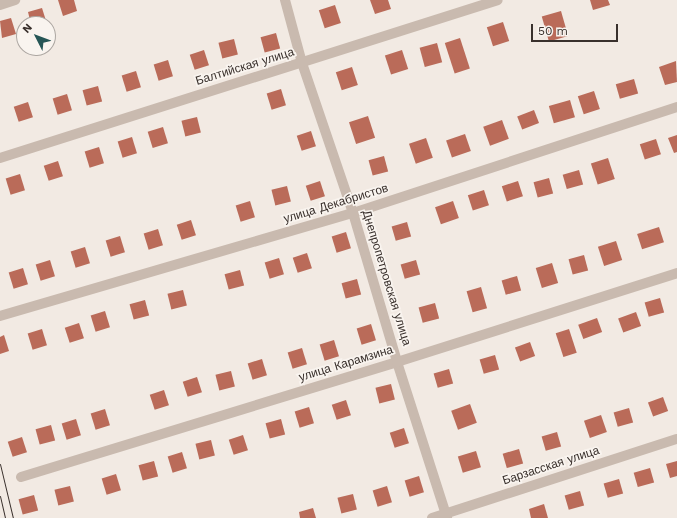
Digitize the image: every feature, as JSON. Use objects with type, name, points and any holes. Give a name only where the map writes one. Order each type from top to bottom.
[{"type":"street","points":[[0,5],[15,0]]},
{"type":"street","name":"Днепропетровская улица","points":[[285,0],[302,63],[353,213],[397,362],[446,516]]},
{"type":"street","name":"Балтийская улица","points":[[0,158],[498,0]]},
{"type":"street","name":"улица Декабристов","points":[[0,316],[353,213],[677,107]]},
{"type":"street","name":"улица Карамзина","points":[[21,477],[397,362],[677,273]]},
{"type":"street","name":"Барзасская улица","points":[[432,518],[446,516],[677,439]]},
{"type":"building","points":[[58,0],[74,0],[77,11],[63,16]]},
{"type":"building","points":[[370,0],[388,0],[391,9],[375,14]]},
{"type":"building","points":[[590,0],[608,0],[610,5],[593,10]]},
{"type":"building","points":[[335,5],[341,23],[325,28],[319,10]]},
{"type":"building","points":[[42,8],[44,16],[29,16],[28,12]]},
{"type":"building","points":[[561,11],[568,36],[549,42],[542,17]]},
{"type":"building","points":[[11,18],[16,34],[2,38],[0,21]]},
{"type":"building","points":[[503,22],[509,41],[493,46],[487,27]]},
{"type":"building","points":[[276,33],[280,48],[265,53],[261,37]]},
{"type":"building","points":[[460,38],[470,68],[455,73],[445,43]]},
{"type":"building","points":[[234,39],[238,55],[222,58],[218,43]]},
{"type":"building","points":[[437,43],[442,62],[425,67],[420,48]]},
{"type":"building","points":[[204,50],[209,65],[195,70],[190,55]]},
{"type":"building","points":[[402,50],[408,69],[391,75],[385,56]]},
{"type":"building","points":[[168,60],[173,76],[159,81],[154,64]]},
{"type":"building","points":[[676,61],[677,82],[665,85],[659,67]]},
{"type":"building","points":[[352,67],[358,85],[342,90],[336,72]]},
{"type":"building","points":[[136,71],[141,87],[127,92],[122,75]]},
{"type":"building","points":[[634,79],[638,93],[620,99],[616,84]]},
{"type":"building","points":[[98,86],[102,101],[87,106],[83,90]]},
{"type":"building","points":[[281,89],[286,105],[272,110],[267,93]]},
{"type":"building","points":[[594,91],[600,109],[584,114],[578,96]]},
{"type":"building","points":[[67,94],[72,110],[58,115],[53,98]]},
{"type":"building","points":[[570,100],[575,117],[554,123],[549,106]]},
{"type":"building","points":[[28,102],[33,117],[19,122],[14,107]]},
{"type":"building","points":[[534,110],[539,123],[522,130],[517,116]]},
{"type":"building","points":[[368,116],[375,138],[356,144],[349,122]]},
{"type":"building","points":[[197,117],[201,133],[185,136],[181,121]]},
{"type":"building","points":[[502,120],[509,139],[490,146],[483,127]]},
{"type":"building","points":[[163,127],[168,143],[153,148],[148,132]]},
{"type":"building","points":[[311,131],[316,146],[302,151],[297,136]]},
{"type":"building","points":[[465,134],[471,151],[452,158],[446,141]]},
{"type":"building","points":[[677,135],[677,152],[674,153],[668,138]]},
{"type":"building","points":[[132,137],[137,153],[123,158],[118,141]]},
{"type":"building","points":[[426,138],[433,158],[416,164],[409,144]]},
{"type":"building","points":[[656,139],[661,154],[645,159],[640,144]]},
{"type":"building","points":[[99,147],[104,163],[90,168],[85,151]]},
{"type":"building","points":[[384,156],[388,171],[373,176],[369,160]]},
{"type":"building","points":[[608,158],[615,179],[598,184],[591,164]]},
{"type":"building","points":[[58,161],[63,176],[49,181],[44,166]]},
{"type":"building","points":[[579,170],[583,184],[567,189],[563,175]]},
{"type":"building","points":[[20,174],[25,190],[11,195],[6,178]]},
{"type":"building","points":[[549,178],[553,193],[538,198],[534,182]]},
{"type":"building","points":[[320,181],[325,196],[311,201],[306,186]]},
{"type":"building","points":[[518,181],[523,196],[507,201],[502,186]]},
{"type":"building","points":[[287,186],[291,202],[275,205],[271,190]]},
{"type":"building","points":[[484,190],[489,205],[473,210],[468,195]]},
{"type":"building","points":[[250,201],[255,217],[241,222],[236,205]]},
{"type":"building","points":[[453,201],[459,218],[441,224],[435,207]]},
{"type":"building","points":[[191,220],[196,235],[182,240],[177,225]]},
{"type":"building","points":[[407,222],[411,236],[396,241],[392,226]]},
{"type":"building","points":[[659,227],[664,242],[642,249],[637,234]]},
{"type":"building","points":[[158,229],[163,245],[149,250],[144,233]]},
{"type":"building","points":[[346,232],[351,248],[337,253],[332,236]]},
{"type":"building","points":[[120,236],[125,252],[111,257],[106,240]]},
{"type":"building","points":[[616,241],[622,260],[604,266],[598,247]]},
{"type":"building","points":[[85,247],[90,263],[76,268],[71,251]]},
{"type":"building","points":[[307,253],[312,268],[298,273],[293,258]]},
{"type":"building","points":[[584,255],[588,270],[573,275],[569,259]]},
{"type":"building","points":[[279,258],[284,274],[270,279],[265,262]]},
{"type":"building","points":[[50,260],[55,276],[41,281],[36,264]]},
{"type":"building","points":[[416,260],[420,274],[405,279],[401,264]]},
{"type":"building","points":[[552,263],[558,283],[542,288],[536,268]]},
{"type":"building","points":[[23,268],[28,284],[14,289],[9,272]]},
{"type":"building","points":[[240,270],[244,285],[229,290],[225,274]]},
{"type":"building","points":[[517,276],[521,290],[506,295],[502,280]]},
{"type":"building","points":[[357,279],[361,294],[346,299],[342,283]]},
{"type":"building","points":[[481,287],[487,308],[473,312],[467,291]]},
{"type":"building","points":[[183,290],[187,306],[171,309],[167,294]]},
{"type":"building","points":[[660,298],[664,312],[649,317],[645,302]]},
{"type":"building","points":[[145,300],[149,315],[134,320],[130,304]]},
{"type":"building","points":[[435,303],[439,318],[423,323],[419,307]]},
{"type":"building","points":[[105,311],[110,327],[96,332],[91,315]]},
{"type":"building","points":[[636,312],[641,326],[623,333],[618,318]]},
{"type":"building","points":[[597,318],[602,332],[583,339],[578,325]]},
{"type":"building","points":[[79,323],[84,338],[70,343],[65,328]]},
{"type":"building","points":[[371,324],[376,340],[362,345],[357,328]]},
{"type":"building","points":[[42,329],[47,345],[33,350],[28,333]]},
{"type":"building","points":[[569,329],[577,353],[563,357],[556,333]]},
{"type":"building","points":[[4,335],[9,351],[0,354],[0,337]]},
{"type":"building","points":[[334,340],[339,356],[325,361],[320,344]]},
{"type":"building","points":[[530,342],[535,356],[520,362],[515,347]]},
{"type":"building","points":[[302,348],[307,364],[293,369],[288,352]]},
{"type":"building","points":[[495,355],[499,369],[484,374],[480,359]]},
{"type":"building","points":[[262,359],[267,375],[253,380],[248,363]]},
{"type":"building","points":[[449,369],[453,383],[438,388],[434,373]]},
{"type":"building","points":[[231,371],[235,387],[219,390],[215,375]]},
{"type":"building","points":[[197,377],[202,392],[188,397],[183,382]]},
{"type":"building","points":[[391,384],[395,400],[379,403],[375,388]]},
{"type":"building","points":[[164,390],[169,405],[155,410],[150,395]]},
{"type":"building","points":[[663,397],[668,411],[653,417],[648,402]]},
{"type":"building","points":[[346,400],[351,415],[337,420],[332,405]]},
{"type":"building","points":[[470,404],[477,423],[458,430],[451,411]]},
{"type":"building","points":[[309,407],[314,423],[300,428],[295,411]]},
{"type":"building","points":[[629,408],[633,422],[618,427],[614,412]]},
{"type":"building","points":[[105,409],[110,425],[96,430],[91,413]]},
{"type":"building","points":[[601,415],[607,432],[590,438],[584,421]]},
{"type":"building","points":[[76,419],[81,435],[67,440],[62,423]]},
{"type":"building","points":[[281,419],[285,434],[270,439],[266,423]]},
{"type":"building","points":[[51,425],[55,440],[40,445],[36,429]]},
{"type":"building","points":[[404,428],[409,443],[395,448],[390,433]]},
{"type":"building","points":[[557,432],[561,446],[546,451],[542,436]]},
{"type":"building","points":[[243,435],[248,450],[234,455],[229,440]]},
{"type":"building","points":[[22,437],[27,452],[13,457],[8,442]]},
{"type":"building","points":[[211,440],[215,456],[199,459],[195,444]]},
{"type":"building","points":[[519,449],[523,463],[507,468],[503,454]]},
{"type":"building","points":[[476,451],[481,467],[463,473],[458,457]]},
{"type":"building","points":[[182,452],[187,468],[173,473],[168,456]]},
{"type":"building","points":[[154,461],[158,476],[143,481],[139,465]]},
{"type":"building","points":[[677,461],[677,476],[670,478],[666,464]]},
{"type":"building","points":[[650,468],[654,482],[638,487],[634,473]]},
{"type":"building","points":[[116,474],[121,490],[107,495],[102,478]]},
{"type":"building","points":[[419,476],[424,492],[410,497],[405,480]]},
{"type":"building","points":[[619,479],[623,493],[608,498],[604,483]]},
{"type":"building","points":[[70,486],[74,502],[58,505],[54,490]]},
{"type":"building","points":[[387,486],[392,502],[378,507],[373,490]]},
{"type":"building","points":[[580,491],[584,505],[569,510],[565,495]]},
{"type":"building","points":[[353,494],[357,510],[341,513],[337,498]]},
{"type":"building","points":[[34,495],[38,510],[23,515],[19,499]]},
{"type":"building","points":[[544,504],[548,518],[531,518],[529,509]]},
{"type":"building","points":[[313,508],[316,518],[300,518],[299,512]]},
{"type":"tram line","points":[[0,464],[13,518]]},
{"type":"tram line","points":[[0,496],[5,518]]}]
